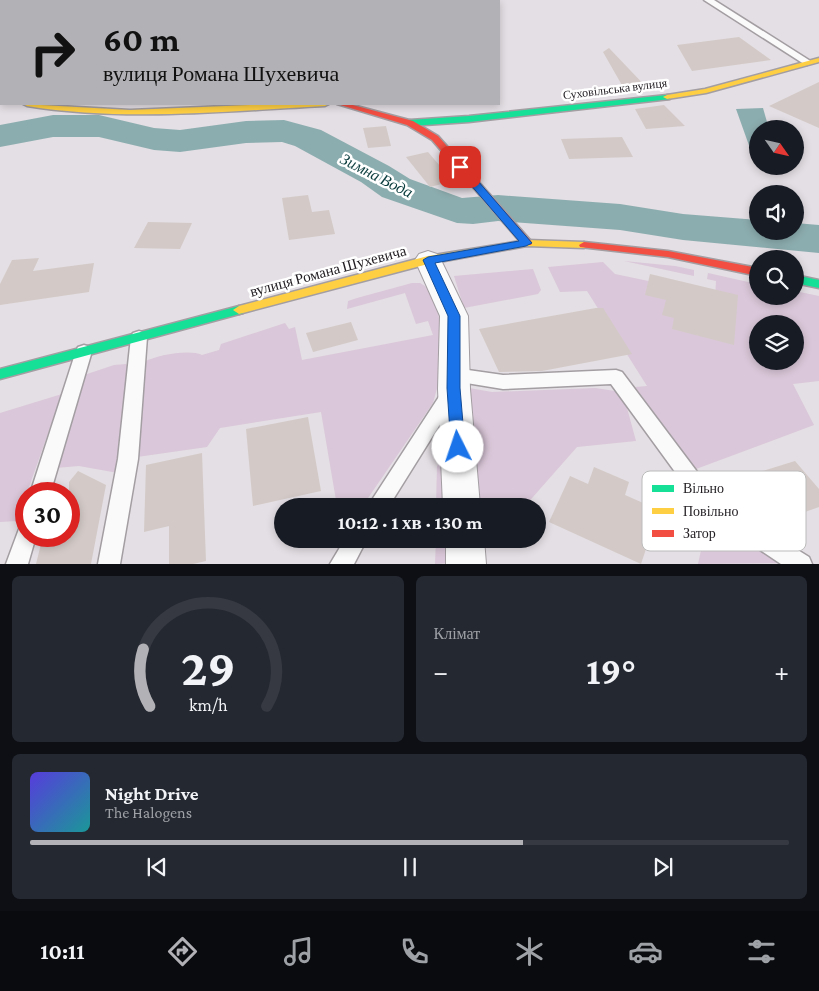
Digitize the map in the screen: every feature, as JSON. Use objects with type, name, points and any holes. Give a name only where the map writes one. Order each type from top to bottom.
[{"type":"street","name":"Суховільська вулиця","points":[[410,123],[469,119],[621,103],[706,91],[819,60]]},
{"type":"street","points":[[31,105],[73,111],[174,112],[306,105]]},
{"type":"street","points":[[345,105],[410,123],[435,138],[526,243]]},
{"type":"street","name":"вулиця Романа Шухевича","points":[[0,374],[428,260],[526,243],[590,245],[668,254],[749,270]]},
{"type":"street","points":[[428,260],[454,316],[454,382],[461,498]]},
{"type":"street","points":[[804,281],[819,284]]},
{"type":"street","points":[[465,548],[466,564]]},
{"type":"lane","points":[[708,0],[807,62]]},
{"type":"lane","points":[[109,564],[128,459],[139,337]]},
{"type":"lane","points":[[44,482],[84,351]]},
{"type":"lane","points":[[383,498],[454,382],[503,382],[616,377],[685,471]]},
{"type":"lane","points":[[17,564],[22,547]]},
{"type":"lane","points":[[341,564],[351,548]]},
{"type":"lane","points":[[781,551],[801,564]]},
{"type":"shaded area","points":[[624,261],[675,266],[694,270],[694,276]]},
{"type":"shaded area","points":[[603,262],[615,274],[658,283],[714,318],[716,281],[707,279],[708,273],[749,282],[749,305],[804,305],[804,293],[819,296],[819,381],[793,384],[814,425],[696,469],[635,387],[647,386],[587,291],[560,292],[548,267]]},
{"type":"shaded area","points":[[533,269],[541,290],[538,294],[464,308],[454,276]]},
{"type":"shaded area","points":[[412,283],[420,283],[425,286],[434,299],[440,321],[444,363],[433,403],[368,498],[336,498],[321,412],[220,428],[207,447],[137,457],[144,362],[173,354],[196,353],[202,355],[219,350],[221,344],[285,323],[289,329],[295,327],[302,360],[433,335],[428,321],[416,324],[405,293],[347,309],[348,301]]},
{"type":"shaded area","points":[[126,364],[128,366],[128,377],[118,473],[79,466],[55,468],[84,375],[114,365]]},
{"type":"shaded area","points":[[469,388],[492,392],[595,388],[615,391],[624,397],[636,441],[577,447],[532,498],[473,498],[466,415]]},
{"type":"shaded area","points":[[62,394],[31,482],[15,482],[15,521],[0,522],[0,413]]},
{"type":"shaded area","points":[[445,459],[447,498],[436,498],[437,466]]},
{"type":"shaded area","points":[[436,548],[449,548],[450,563],[435,564]]},
{"type":"shaded area","points":[[701,551],[763,551],[783,563],[698,564]]},
{"type":"water","points":[[763,108],[766,120],[749,120],[749,145],[736,109]]},
{"type":"building","points":[[739,37],[771,60],[692,71],[677,45]]},
{"type":"building","points":[[609,48],[650,91],[627,94],[603,52]]},
{"type":"building","points":[[819,82],[819,128],[769,106]]},
{"type":"building","points":[[664,105],[685,126],[646,129],[635,109]]},
{"type":"building","points":[[386,126],[391,146],[368,148],[363,128]]},
{"type":"building","points":[[622,137],[633,157],[569,159],[561,139]]},
{"type":"building","points":[[428,152],[453,181],[430,187],[406,157]]},
{"type":"building","points":[[308,195],[312,212],[329,210],[335,234],[289,240],[282,198]]},
{"type":"building","points":[[148,222],[192,223],[180,249],[134,248]]},
{"type":"building","points":[[39,258],[33,271],[94,263],[89,292],[0,305],[0,284],[12,260]]},
{"type":"building","points":[[650,274],[738,295],[734,345],[672,329],[674,318],[662,315],[666,300],[645,295]]},
{"type":"building","points":[[603,308],[632,354],[542,371],[499,372],[479,329]]},
{"type":"building","points":[[351,322],[358,340],[313,352],[306,333]]},
{"type":"building","points":[[308,417],[321,491],[289,498],[274,498],[274,501],[253,506],[246,429]]},
{"type":"building","points":[[202,453],[206,561],[193,564],[169,564],[169,526],[144,532],[146,465]]},
{"type":"building","points":[[795,461],[804,471],[763,471]]},
{"type":"building","points":[[594,467],[629,482],[625,495],[642,502],[642,551],[645,551],[641,564],[549,522],[570,476],[588,484]]},
{"type":"building","points":[[78,471],[106,485],[91,564],[36,564],[40,547],[80,547],[80,482],[69,482]]},
{"type":"building","points":[[806,474],[819,489],[819,507],[806,512]]},
{"type":"waterway","name":"Зимна Вода","points":[[0,136],[53,126],[99,126],[154,139],[180,141],[246,132],[284,131],[308,138],[375,174],[396,188],[457,210],[473,211],[498,208],[620,217],[683,227],[819,239]]},
{"type":"traffic: fast","points":[[410,123],[469,119],[667,97]]},
{"type":"traffic: fast","points":[[804,281],[819,284]]},
{"type":"traffic: fast","points":[[0,374],[239,310]]},
{"type":"traffic: slow","points":[[667,97],[706,91],[819,60]]},
{"type":"traffic: slow","points":[[33,105],[65,110],[130,112],[301,105]]},
{"type":"traffic: slow","points":[[239,310],[428,260],[527,243],[584,245]]},
{"type":"traffic: jam","points":[[345,105],[410,123],[435,138],[527,243]]},
{"type":"traffic: jam","points":[[584,245],[668,254],[749,270]]},
{"type":"route","points":[[458,447],[454,388],[454,316],[428,260],[526,243],[460,167]]}]
